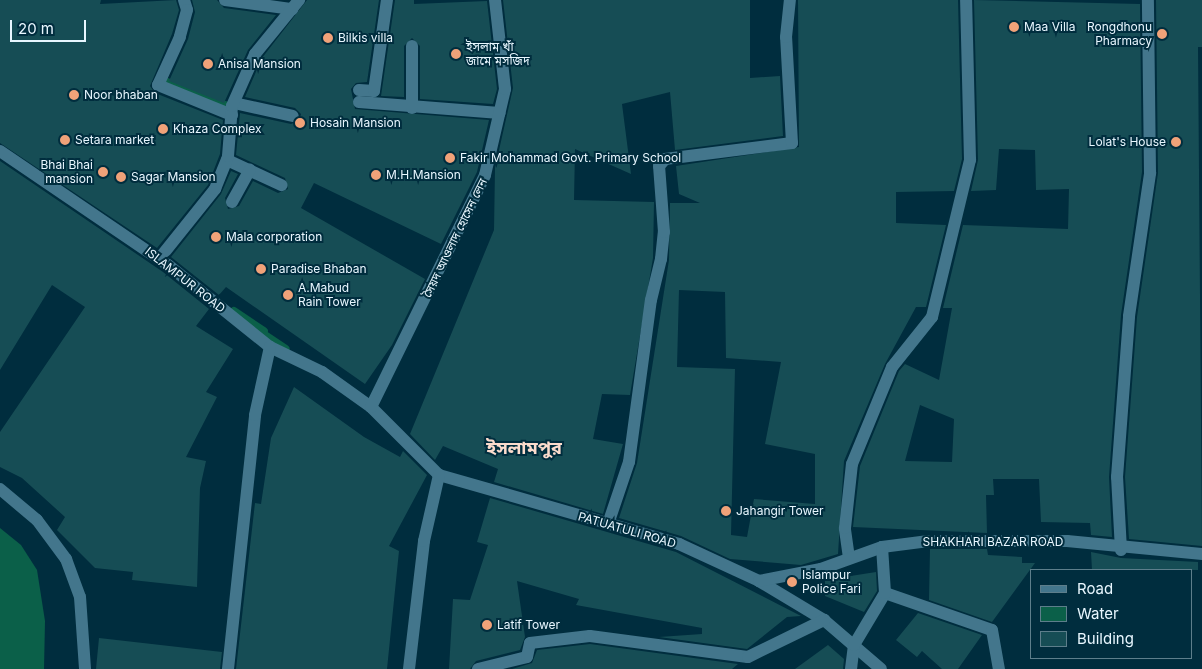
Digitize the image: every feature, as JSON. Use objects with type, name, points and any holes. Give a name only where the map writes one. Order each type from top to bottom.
[{"type":"street","points":[[184,0],[187,10],[180,37],[158,85],[233,109],[293,116]]},
{"type":"street","points":[[225,0],[296,5]]},
{"type":"street","points":[[387,0],[374,91],[359,96],[412,108],[500,113]]},
{"type":"street","name":"সৈয়দ আওলাদ হোসেন লেন","points":[[371,407],[485,175],[505,89],[495,0]]},
{"type":"street","points":[[608,524],[629,462],[650,300],[661,259],[664,232],[659,166],[665,158],[792,143],[786,37],[790,0]]},
{"type":"street","points":[[849,558],[845,528],[852,464],[892,367],[932,316],[970,160],[966,0]]},
{"type":"street","points":[[1121,550],[1117,477],[1129,316],[1150,173],[1148,0]]},
{"type":"street","points":[[159,259],[210,197],[227,160],[233,109],[255,54],[296,5]]},
{"type":"street","points":[[412,46],[412,108]]},
{"type":"street","name":"ISLAMPUR ROAD","points":[[0,151],[159,259],[270,347],[322,372],[371,407]]},
{"type":"street","points":[[227,160],[281,185]]},
{"type":"street","points":[[232,202],[250,170]]},
{"type":"street","points":[[228,669],[255,414],[270,347]]},
{"type":"street","name":"PATUATULI ROAD","points":[[371,407],[439,475],[679,544],[759,581],[824,620],[881,669]]},
{"type":"street","points":[[409,669],[424,541],[439,475]]},
{"type":"street","points":[[0,488],[37,520],[66,559],[80,597],[85,669]]},
{"type":"street","name":"SHAKHARI BAZAR ROAD","points":[[759,581],[821,569],[882,547],[1020,540],[1121,550],[1202,554]]},
{"type":"street","points":[[851,669],[854,645],[885,593],[882,547]]},
{"type":"street","points":[[885,593],[992,630],[999,669]]},
{"type":"street","points":[[478,669],[527,656],[530,642],[590,636],[748,663],[824,620]]},
{"type":"water","points":[[0,528],[21,545],[37,570],[45,621],[44,669],[0,669]]},
{"type":"building","points":[[0,0],[101,0],[100,4],[176,0],[179,10],[172,34],[150,86],[155,93],[223,120],[220,154],[208,185],[157,248],[0,143]]},
{"type":"building","name":"Anisa Mansion","points":[[192,0],[217,0],[224,8],[276,15],[248,50],[224,103],[169,81],[188,39],[195,12]]},
{"type":"building","points":[[307,0],[379,0],[367,82],[356,83],[351,89],[355,109],[489,120],[477,172],[441,244],[314,183],[301,208],[425,279],[392,345],[365,384],[226,287],[219,295],[171,257],[221,194],[231,171],[238,174],[225,198],[228,209],[239,206],[253,181],[278,193],[288,189],[285,178],[236,155],[240,113],[291,124],[299,121],[301,114],[295,108],[245,97],[262,58]]},
{"type":"building","name":"ইসলাম খাঁ জামে মসজিদ","points":[[395,0],[414,0],[414,4],[487,1],[497,89],[493,104],[420,99],[420,46],[412,38],[404,46],[404,97],[381,96]]},
{"type":"building","points":[[503,0],[750,0],[750,78],[780,76],[783,136],[675,150],[670,92],[622,104],[631,174],[575,149],[574,200],[654,202],[653,258],[630,395],[602,394],[593,439],[623,444],[603,514],[494,482],[498,469],[443,446],[435,460],[410,434],[494,230],[495,168],[513,88]]},
{"type":"building","points":[[798,0],[958,0],[962,159],[954,191],[896,192],[896,223],[946,225],[926,307],[916,307],[885,364],[844,461],[838,554],[801,565],[730,559],[681,536],[619,518],[637,463],[669,260],[670,203],[700,203],[679,194],[676,166],[799,147]],"holes":[[[679,290],[725,292],[726,358],[781,362],[765,444],[815,454],[815,504],[754,499],[747,537],[731,535],[735,369],[677,367]]]},
{"type":"building","points":[[974,0],[1140,4],[1142,172],[1121,315],[1109,477],[1112,537],[1091,535],[1090,523],[1041,522],[1039,479],[993,479],[994,495],[986,495],[987,533],[853,527],[860,466],[899,371],[905,364],[939,380],[952,308],[943,308],[963,225],[1068,229],[1069,189],[1036,190],[1035,150],[999,149],[996,190],[971,191],[978,160]],"holes":[[[920,405],[954,419],[952,462],[905,461]]]},
{"type":"building","points":[[1156,0],[1202,0],[1202,47],[1198,47],[1202,546],[1129,539],[1125,477],[1137,317],[1158,173]]},
{"type":"building","points":[[0,161],[163,272],[209,309],[196,326],[233,349],[206,392],[217,397],[186,457],[206,461],[200,488],[197,587],[132,580],[133,572],[95,568],[57,530],[65,517],[22,478],[0,467],[0,432],[85,307],[52,285],[0,370]]},
{"type":"building","points":[[294,387],[364,437],[400,457],[403,451],[427,475],[389,546],[399,551],[387,669],[236,669],[255,503],[261,504],[271,438]]},
{"type":"building","points":[[490,498],[676,552],[801,616],[787,617],[747,649],[659,637],[702,634],[702,628],[576,605],[579,599],[517,581],[525,637],[520,650],[476,661],[470,669],[449,669],[453,599],[470,600],[488,545],[477,542]]},
{"type":"building","points":[[930,549],[987,549],[988,555],[1022,557],[1022,563],[1035,563],[992,622],[929,600]]},
{"type":"building","points":[[1091,552],[1121,558],[1198,562],[1198,570],[1092,569]]},
{"type":"building","points":[[876,572],[877,591],[864,612],[825,596],[825,580]]},
{"type":"building","points":[[918,613],[982,635],[958,669],[942,669],[922,651],[917,657],[896,640]]},
{"type":"building","points":[[99,638],[222,652],[220,669],[96,669]]},
{"type":"building","points":[[590,644],[738,664],[732,669],[512,669],[532,663],[537,650]]},
{"type":"building","points":[[828,645],[844,659],[843,669],[795,669]]},
{"type":"waterway","points":[[164,75],[162,80],[230,107]]},
{"type":"waterway","points":[[234,311],[264,331]]},
{"type":"waterway","points":[[259,331],[286,349]]},
{"type":"place","name":"Maa Villa","points":[[1014,27]]},
{"type":"place","name":"Rongdhonu Pharmacy","points":[[1162,34]]},
{"type":"place","name":"Bilkis villa","points":[[328,38]]},
{"type":"place","name":"ইসলাম খাঁ জামে মসজিদ","points":[[456,54]]},
{"type":"place","name":"Anisa Mansion","points":[[208,64]]},
{"type":"place","name":"Noor bhaban","points":[[74,95]]},
{"type":"place","name":"Hosain Mansion","points":[[300,123]]},
{"type":"place","name":"Khaza Complex","points":[[163,129]]},
{"type":"place","name":"Setara market","points":[[65,140]]},
{"type":"place","name":"Lolat's House","points":[[1176,142]]},
{"type":"place","name":"Fakir Mohammad Govt. Primary School","points":[[450,158]]},
{"type":"place","name":"Bhai Bhai mansion","points":[[103,172]]},
{"type":"place","name":"M.H.Mansion","points":[[376,175]]},
{"type":"place","name":"Sagar Mansion","points":[[121,177]]},
{"type":"place","name":"Mala corporation","points":[[216,237]]},
{"type":"place","name":"Paradise Bhaban","points":[[261,269]]},
{"type":"place","name":"A.Mabud Rain Tower","points":[[288,295]]},
{"type":"place","name":"Jahangir Tower","points":[[726,511]]},
{"type":"place","name":"Islampur Police Fari","points":[[792,582]]},
{"type":"place","name":"Latif Tower","points":[[487,625]]},
{"type":"district","name":"ইসলামপুর","points":[[524,448]]}]
